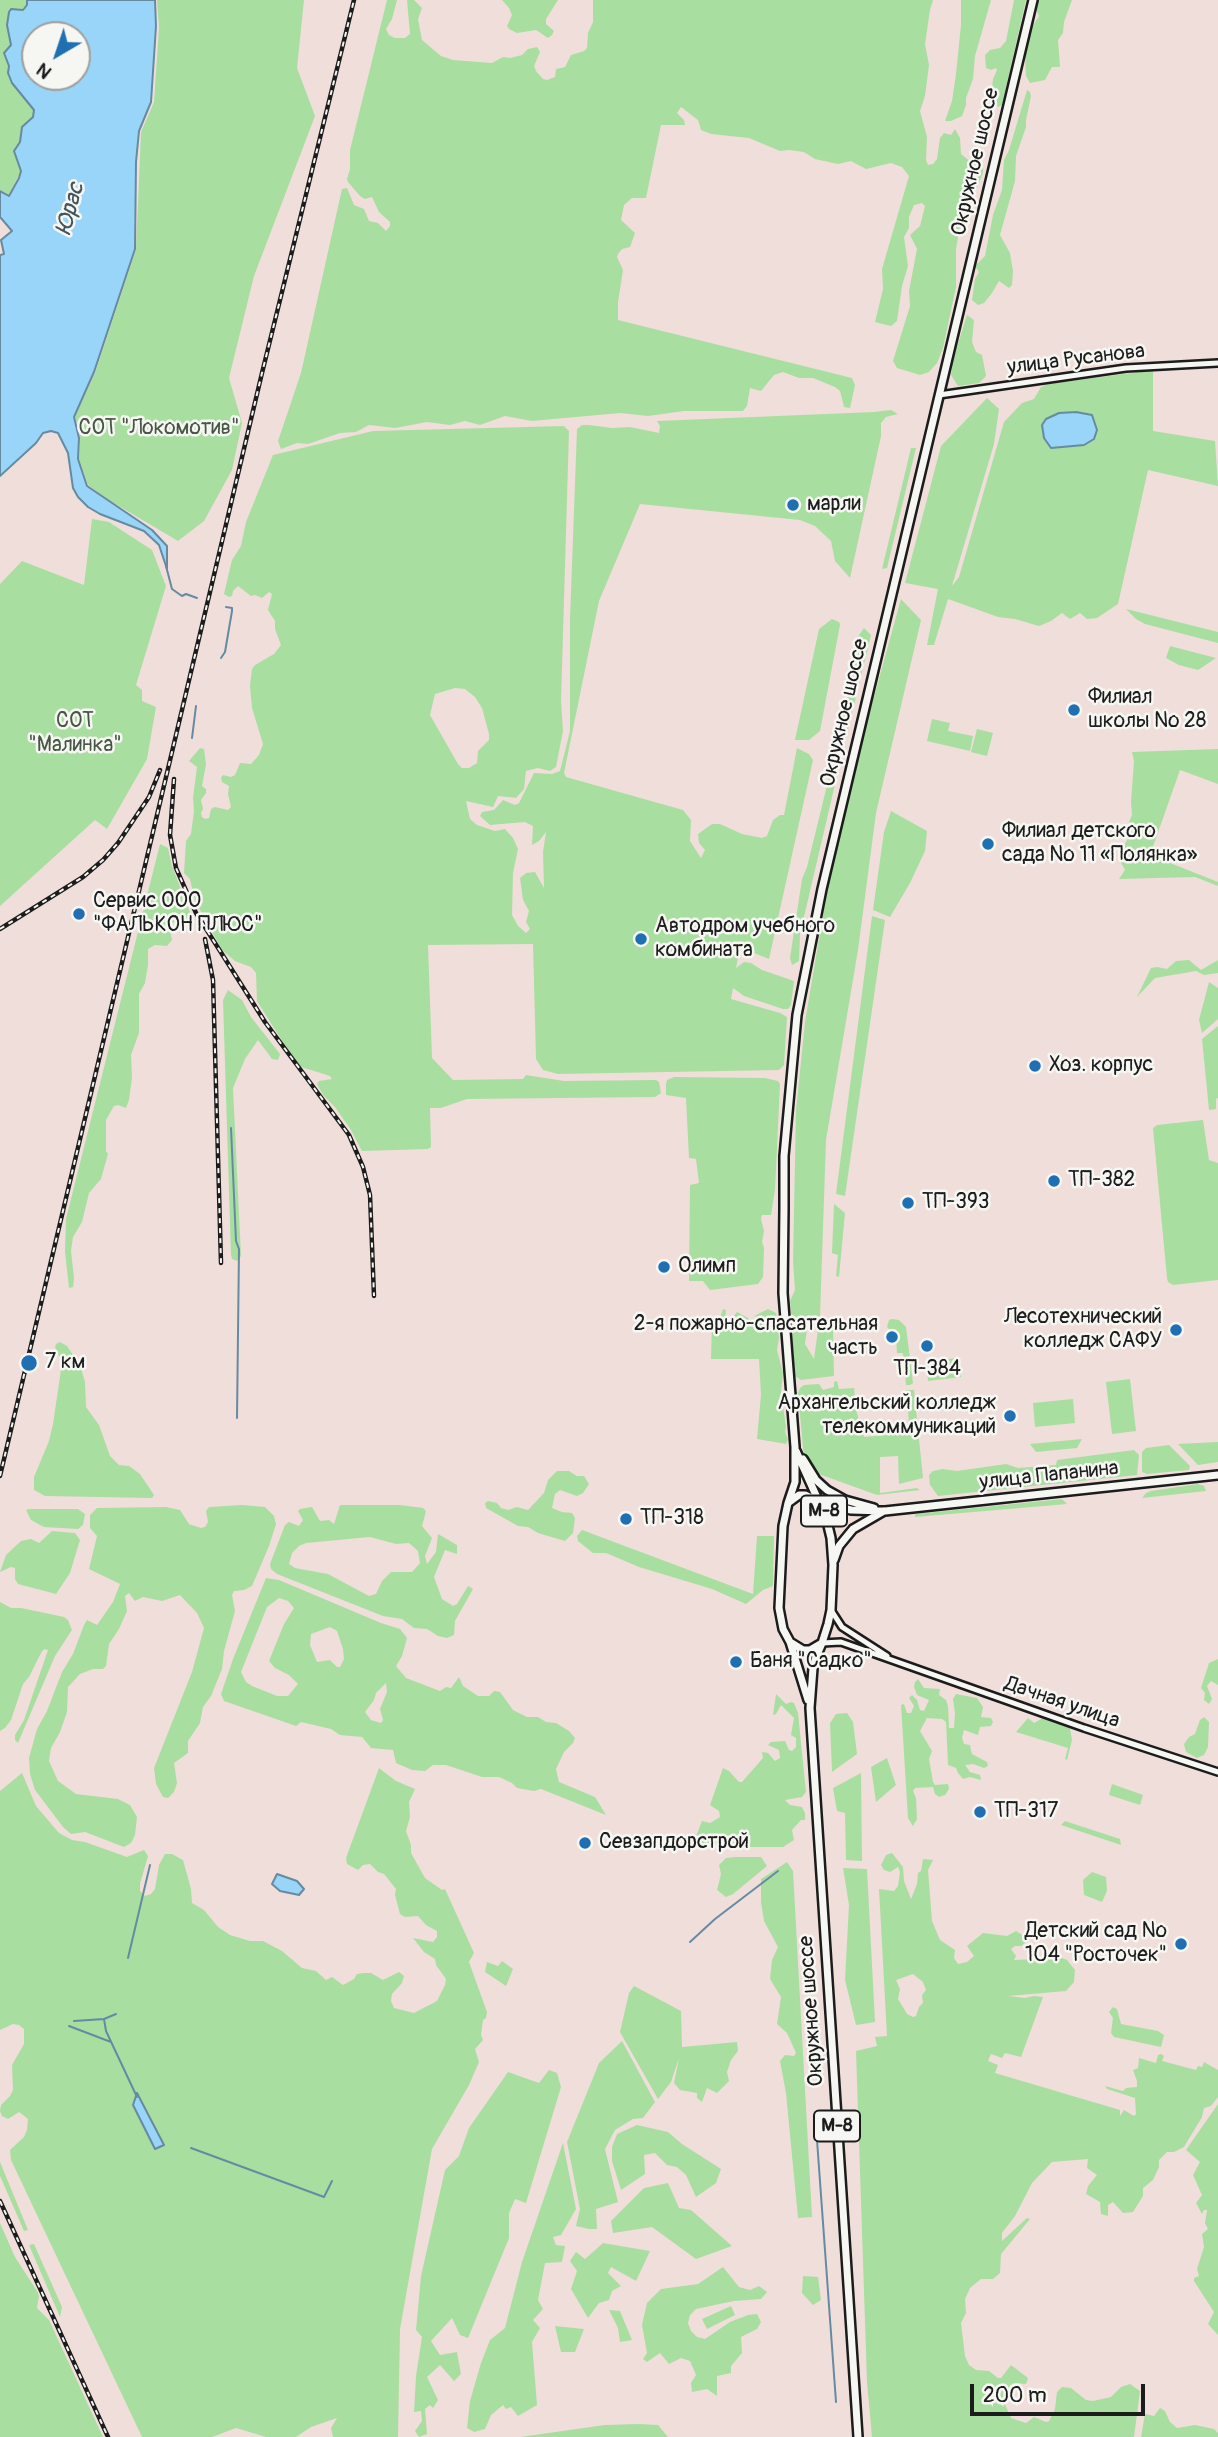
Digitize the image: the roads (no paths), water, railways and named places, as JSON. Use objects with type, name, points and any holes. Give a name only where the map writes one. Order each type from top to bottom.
[{"type":"main road","name":"Окружное шоссе","points":[[810,1708],[790,1642],[783,1629],[779,1591],[782,1535],[795,1482],[783,1269],[785,1156],[797,1015],[822,889],[1033,0]]},
{"type":"main road","name":"Окружное шоссе","points":[[795,1447],[829,1525],[833,1565],[831,1610],[813,1668],[810,1708],[858,2437]]},
{"type":"main road","name":"улица Папанина","points":[[795,1447],[816,1480],[827,1490],[845,1500],[885,1511]]},
{"type":"main road","name":"улица Папанина","points":[[819,1502],[850,1510],[885,1511],[1218,1475]]},
{"type":"main road","name":"М-8","points":[[788,1503],[799,1495],[806,1495],[819,1502]]},
{"type":"main road","name":"улица Папанина","points":[[833,1565],[839,1546],[853,1529],[885,1511]]},
{"type":"main road","points":[[790,1642],[803,1650],[810,1650],[822,1643]]},
{"type":"street","name":"улица Русанова","points":[[939,395],[1126,368],[1218,363]]},
{"type":"street","name":"Дачная улица","points":[[831,1610],[842,1627],[896,1662]]},
{"type":"street","name":"Дачная улица","points":[[822,1643],[841,1642],[1218,1772]]},
{"type":"water","name":"Юрас","points":[[27,0],[155,0],[151,102],[139,131],[136,162],[135,249],[94,372],[74,417],[79,438],[78,459],[87,486],[152,530],[167,546],[167,569],[159,545],[144,531],[100,514],[78,497],[73,488],[68,453],[58,433],[43,433],[36,443],[0,476],[0,255],[4,254],[1,240],[12,231],[0,217],[0,191],[9,196],[19,178],[21,171],[14,151],[20,142],[22,127],[33,117],[34,110],[12,83],[4,53],[11,45],[7,25],[9,12],[11,9],[23,10]]},
{"type":"water","points":[[1059,413],[1092,415],[1097,430],[1094,439],[1084,445],[1051,448],[1044,438],[1042,425],[1046,419]]},
{"type":"water","points":[[277,1874],[297,1881],[304,1889],[299,1895],[280,1891],[272,1884]]},
{"type":"water","points":[[137,2093],[164,2145],[155,2149],[133,2105]]},
{"type":"waterway","points":[[166,566],[172,589],[182,596],[186,594],[197,598]]},
{"type":"waterway","points":[[221,658],[225,652],[232,611],[232,608],[226,607]]},
{"type":"waterway","points":[[192,738],[196,706]]},
{"type":"waterway","points":[[231,1128],[236,1241],[239,1249],[237,1418]]},
{"type":"waterway","points":[[128,1958],[150,1865]]},
{"type":"waterway","points":[[690,1942],[715,1919],[778,1871]]},
{"type":"waterway","points":[[74,2021],[104,2019],[116,2014]]},
{"type":"waterway","points":[[104,2019],[106,2031],[137,2097]]},
{"type":"waterway","points":[[69,2026],[111,2042]]},
{"type":"waterway","points":[[817,2140],[836,2402]]},
{"type":"waterway","points":[[191,2148],[324,2197],[332,2181]]},
{"type":"railway","points":[[0,1476],[262,373],[354,0]]},
{"type":"railway","points":[[0,929],[83,877],[103,860],[149,797],[160,770]]},
{"type":"railway","points":[[174,779],[170,835],[176,868],[196,913],[265,1022],[349,1135],[363,1167],[370,1195],[374,1296]]},
{"type":"railway","points":[[205,939],[213,980],[221,1263]]},
{"type":"railway","points":[[0,2201],[108,2437]]},
{"type":"place","name":"марли","points":[[793,505]]},
{"type":"place","name":"Филиал школы № 28","points":[[1074,710]]},
{"type":"place","name":"Филиал детского сада № 11 «Полянка»","points":[[988,844]]},
{"type":"place","name":"Сервис ООО \"ФАЛЬКОН ПЛЮС\"","points":[[79,914]]},
{"type":"place","name":"Автодром учебного комбината","points":[[641,939]]},
{"type":"place","name":"Хоз. корпус","points":[[1035,1066]]},
{"type":"place","name":"ТП-382","points":[[1054,1181]]},
{"type":"place","name":"ТП-393","points":[[908,1203]]},
{"type":"place","name":"Олимп","points":[[664,1267]]},
{"type":"place","name":"Лесотехнический колледж САФУ","points":[[1176,1330]]},
{"type":"place","name":"2-я пожарно-спасательная часть","points":[[892,1337]]},
{"type":"place","name":"ТП-384","points":[[927,1346]]},
{"type":"place","name":"7 км","points":[[29,1363]]},
{"type":"place","name":"Архангельский колледж телекоммуникаций","points":[[1010,1416]]},
{"type":"place","name":"ТП-318","points":[[626,1519]]},
{"type":"place","name":"Баня \"Садко\"","points":[[736,1662]]},
{"type":"place","name":"ТП-317","points":[[980,1812]]},
{"type":"place","name":"Севзапдорстрой","points":[[585,1843]]},
{"type":"place","name":"Детский сад № 104 \"Росточек\"","points":[[1181,1944]]},
{"type":"park label","name":"СОТ \"Локомотив\"","points":[[159,429]]},
{"type":"park label","name":"СОТ \"Малинка\"","points":[[75,734]]}]
